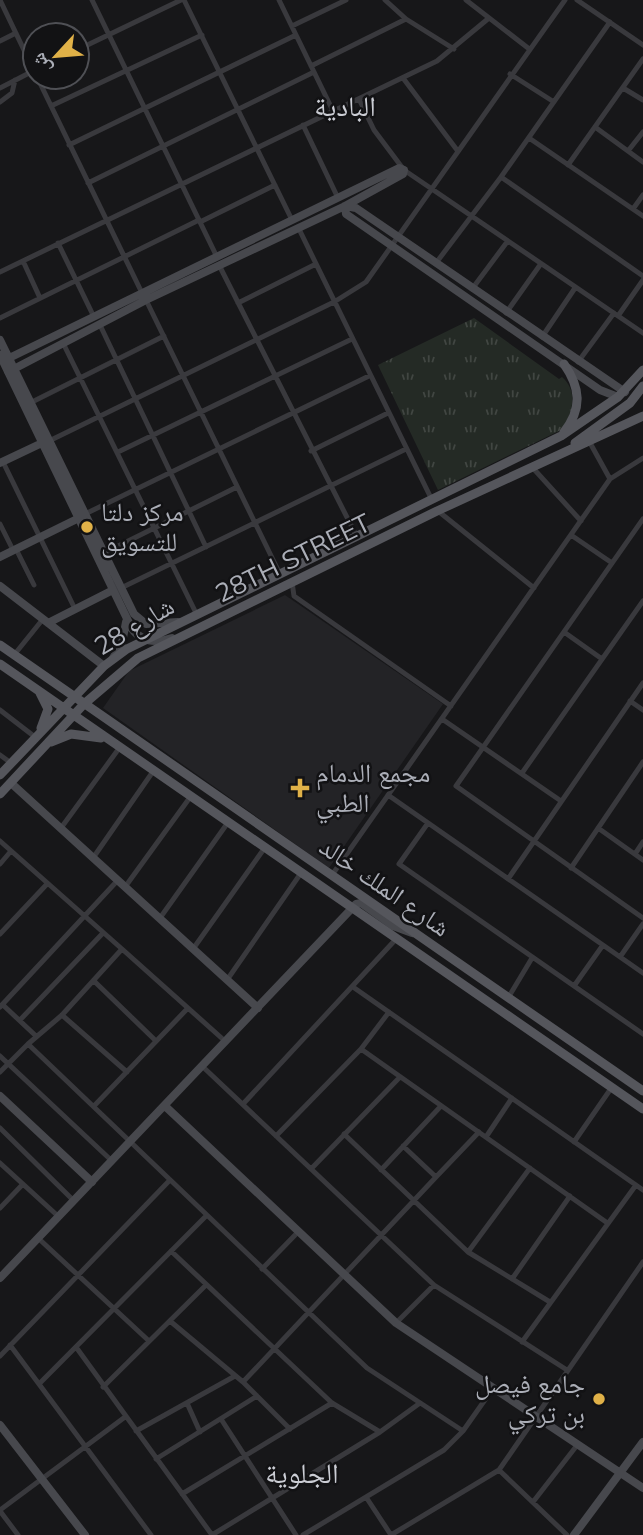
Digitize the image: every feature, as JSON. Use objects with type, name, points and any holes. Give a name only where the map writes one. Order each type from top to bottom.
[{"type":"main road","points":[[561,436],[578,407],[578,390],[564,364]]},
{"type":"main road","name":"شارع 28","points":[[0,775],[113,658],[196,613],[561,436],[621,394],[643,370]]},
{"type":"main road","points":[[562,453],[636,398],[643,386]]},
{"type":"main road","points":[[621,394],[636,398],[643,404]]},
{"type":"main road","name":"28TH STREET","points":[[0,794],[83,704],[138,658],[437,511],[643,416]]},
{"type":"main road","name":"شارع الملك خالد","points":[[0,645],[643,1091]]},
{"type":"main road","name":"شارع الملك خالد","points":[[0,664],[643,1109]]},
{"type":"main road","points":[[61,688],[69,691],[86,685]]},
{"type":"main road","points":[[103,686],[98,701],[104,717]]},
{"type":"main road","points":[[37,689],[48,709],[37,735]]},
{"type":"main road","points":[[44,746],[71,734],[84,733],[116,745]]},
{"type":"street","points":[[0,0],[21,44]]},
{"type":"street","points":[[92,0],[256,340],[329,487],[357,537]]},
{"type":"street","points":[[91,43],[183,0],[432,500]]},
{"type":"street","points":[[279,0],[333,111]]},
{"type":"street","points":[[292,26],[346,0]]},
{"type":"street","points":[[385,0],[406,19],[454,49]]},
{"type":"street","points":[[466,0],[528,48]]},
{"type":"street","points":[[75,609],[2,463],[334,302],[366,282],[393,247],[430,188],[528,48],[565,0]]},
{"type":"street","points":[[577,0],[643,45]]},
{"type":"street","points":[[0,272],[403,78],[454,49],[489,18]]},
{"type":"street","points":[[88,183],[239,110],[406,19]]},
{"type":"street","points":[[436,263],[501,177],[610,22]]},
{"type":"street","points":[[0,41],[16,33]]},
{"type":"street","points":[[51,106],[202,35]]},
{"type":"street","points":[[69,145],[296,35]]},
{"type":"street","points":[[568,165],[643,59]]},
{"type":"street","points":[[510,74],[554,102]]},
{"type":"street","points":[[0,88],[21,78]]},
{"type":"street","points":[[403,78],[457,150]]},
{"type":"street","points":[[0,102],[12,93],[15,80]]},
{"type":"street","points":[[623,88],[643,100]]},
{"type":"street","points":[[44,91],[280,574]]},
{"type":"street","points":[[359,99],[374,130],[404,170]]},
{"type":"street","points":[[303,125],[338,198]]},
{"type":"street","points":[[595,127],[643,162]]},
{"type":"street","points":[[628,151],[643,132]]},
{"type":"street","points":[[529,138],[643,216]]},
{"type":"street","points":[[4,358],[97,321],[295,224],[338,198],[399,168],[643,332]]},
{"type":"street","points":[[295,224],[345,206],[403,174],[404,170]]},
{"type":"street","points":[[501,177],[643,278],[578,362]]},
{"type":"street","points":[[0,318],[275,185]]},
{"type":"street","points":[[633,209],[643,195]]},
{"type":"street","points":[[345,206],[356,208],[621,394]]},
{"type":"street","points":[[345,206],[346,214],[600,390],[621,394]]},
{"type":"street","points":[[472,289],[507,242]]},
{"type":"street","points":[[58,243],[206,547]]},
{"type":"street","points":[[23,260],[41,298]]},
{"type":"street","points":[[238,303],[316,264]]},
{"type":"street","points":[[506,313],[540,265]]},
{"type":"street","points":[[542,337],[575,288]]},
{"type":"street","points":[[11,370],[63,343],[97,321]]},
{"type":"street","points":[[30,403],[164,336]]},
{"type":"street","points":[[118,452],[352,339]]},
{"type":"street","points":[[0,340],[4,358],[30,403],[45,442]]},
{"type":"street","points":[[63,343],[196,613]]},
{"type":"street","points":[[11,370],[117,589],[134,614],[146,624],[178,622]]},
{"type":"street","points":[[0,556],[369,376]]},
{"type":"street","points":[[311,451],[388,413]]},
{"type":"street","points":[[589,441],[610,479]]},
{"type":"street","points":[[14,655],[45,621],[172,564],[405,449]]},
{"type":"street","points":[[332,875],[610,479],[643,458]]},
{"type":"street","points":[[531,467],[581,521]]},
{"type":"street","points":[[104,553],[153,526],[237,487]]},
{"type":"street","points":[[437,511],[534,587]]},
{"type":"street","points":[[82,516],[104,553],[124,612],[127,629],[113,658]]},
{"type":"street","points":[[643,519],[456,786],[643,918]]},
{"type":"street","points":[[0,524],[34,585]]},
{"type":"street","points":[[571,535],[612,563]]},
{"type":"street","points":[[292,582],[294,596],[451,706]]},
{"type":"street","points":[[0,586],[104,666]]},
{"type":"street","points":[[522,773],[643,601]]},
{"type":"street","points":[[124,612],[138,636],[148,640],[164,641],[185,634]]},
{"type":"street","points":[[564,632],[602,659]]},
{"type":"street","points":[[508,878],[643,682]]},
{"type":"street","points":[[630,701],[643,710]]},
{"type":"street","points":[[0,710],[37,735]]},
{"type":"street","points":[[442,719],[561,801]]},
{"type":"street","points":[[61,828],[116,745]]},
{"type":"street","points":[[0,755],[11,763]]},
{"type":"street","points":[[571,868],[643,762]]},
{"type":"street","points":[[93,858],[154,770]]},
{"type":"street","points":[[11,783],[258,1008]]},
{"type":"street","points":[[388,795],[643,973]]},
{"type":"street","points":[[125,887],[192,796]]},
{"type":"street","points":[[160,918],[229,821]]},
{"type":"street","points":[[428,823],[399,864],[643,1034]]},
{"type":"street","points":[[598,828],[643,860]]},
{"type":"street","points":[[0,841],[226,1042]]},
{"type":"street","points":[[635,854],[643,842]]},
{"type":"street","points":[[193,949],[266,846]]},
{"type":"street","points":[[0,864],[12,851]]},
{"type":"street","points":[[227,980],[302,871]]},
{"type":"street","points":[[36,1036],[1,1006],[118,880]]},
{"type":"street","points":[[0,934],[47,884]]},
{"type":"street","points":[[0,1279],[354,907],[361,904],[393,926],[417,934]]},
{"type":"street","points":[[620,957],[643,924]]},
{"type":"street","points":[[20,1020],[103,933]]},
{"type":"street","points":[[243,1104],[397,938]]},
{"type":"street","points":[[574,986],[603,945]]},
{"type":"street","points":[[0,1072],[36,1036],[62,1015],[122,949]]},
{"type":"street","points":[[508,998],[532,958]]},
{"type":"street","points":[[94,981],[156,1041]]},
{"type":"street","points":[[353,987],[643,1190]]},
{"type":"street","points":[[94,1106],[188,1008]]},
{"type":"street","points":[[276,1136],[361,1049],[389,1012]]},
{"type":"street","points":[[62,1015],[127,1072]]},
{"type":"street","points":[[28,1044],[367,1368],[463,1431]]},
{"type":"street","points":[[361,1049],[606,1222]]},
{"type":"street","points":[[0,1056],[112,1161]]},
{"type":"street","points":[[202,1066],[434,1285],[567,1370]]},
{"type":"street","points":[[311,1169],[400,1077]]},
{"type":"street","points":[[574,1142],[612,1087]]},
{"type":"street","points":[[0,1096],[92,1182]]},
{"type":"street","points":[[486,1137],[512,1098]]},
{"type":"street","points":[[165,1106],[396,1322],[643,1488]]},
{"type":"street","points":[[381,1170],[441,1106]]},
{"type":"street","points":[[0,1128],[74,1201]]},
{"type":"street","points":[[243,1382],[307,1311],[479,1132]]},
{"type":"street","points":[[344,1134],[468,1252],[550,1302]]},
{"type":"street","points":[[403,1146],[436,1177]]},
{"type":"street","points":[[0,1163],[59,1217]]},
{"type":"street","points":[[468,1252],[530,1168]]},
{"type":"street","points":[[0,1356],[169,1181]]},
{"type":"street","points":[[0,1208],[23,1184]]},
{"type":"street","points":[[522,1342],[606,1222],[636,1185]]},
{"type":"street","points":[[512,1279],[570,1196]]},
{"type":"street","points":[[39,1384],[206,1216]]},
{"type":"street","points":[[262,1269],[299,1231]]},
{"type":"street","points":[[38,1238],[149,1341]]},
{"type":"street","points":[[171,1251],[331,1403],[380,1432]]},
{"type":"street","points":[[366,1497],[391,1535],[499,1470],[643,1262]]},
{"type":"street","points":[[396,1322],[434,1285]]},
{"type":"street","points":[[103,1387],[205,1286]]},
{"type":"street","points":[[170,1321],[243,1382],[290,1429]]},
{"type":"street","points":[[10,1345],[151,1535]]},
{"type":"street","points":[[76,1347],[212,1535],[380,1432],[420,1403]]},
{"type":"street","points":[[136,1431],[235,1376]]},
{"type":"street","points":[[303,1535],[444,1450],[463,1431],[494,1387]]},
{"type":"street","points":[[156,1459],[257,1396]]},
{"type":"street","points":[[187,1403],[200,1432]]},
{"type":"street","points":[[182,1494],[331,1403]]},
{"type":"street","points":[[18,1535],[0,1511],[125,1417]]},
{"type":"street","points":[[221,1419],[296,1535]]},
{"type":"street","points":[[0,1425],[85,1535]]},
{"type":"street","points":[[574,1535],[643,1442]]},
{"type":"street","points":[[533,1502],[578,1444]]},
{"type":"street","points":[[499,1470],[567,1535]]},
{"type":"shaded area","name":"مجمع الدمام الطبي","points":[[285,595],[443,704],[329,868],[103,708],[129,671]]},
{"type":"green space","points":[[474,318],[559,379],[562,377],[571,389],[571,409],[563,429],[438,490],[378,365]]},
{"type":"place","name":"مركز دلتا للتسويق","points":[[87,527]]},
{"type":"place","name":"مجمع الدمام الطبي","points":[[300,788]]},
{"type":"place","name":"جامع فيصل بن تركي","points":[[599,1399]]},
{"type":"district","name":"البادية","points":[[345,106]]},
{"type":"district","name":"الجلوية","points":[[302,1473]]}]
